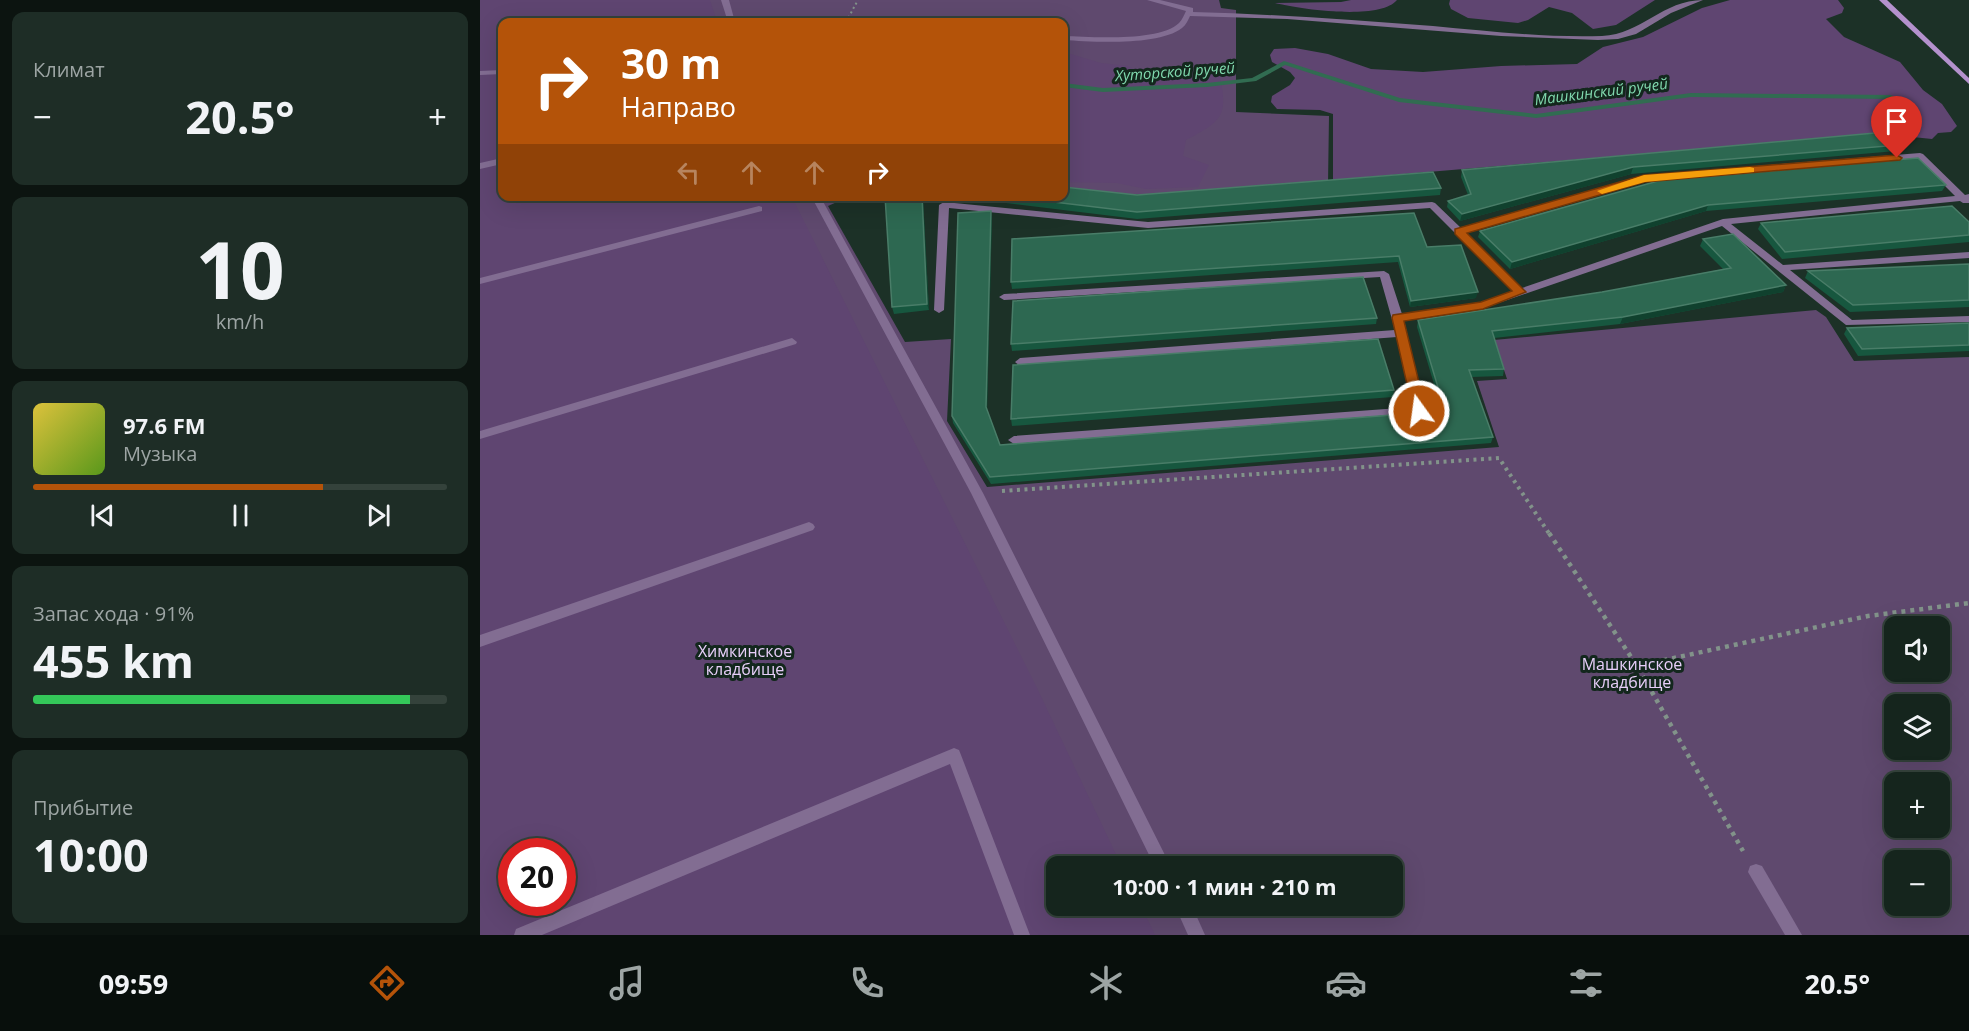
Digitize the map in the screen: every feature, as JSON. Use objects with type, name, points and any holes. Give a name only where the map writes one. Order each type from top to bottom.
[{"type":"main road","points":[[1883,0],[1969,82]]},
{"type":"lane","points":[[725,0],[731,18]]},
{"type":"lane","points":[[1068,38],[1134,39],[1152,36],[1180,26],[1190,10],[1151,0]]},
{"type":"lane","points":[[1188,14],[1287,17],[1501,34],[1598,38],[1618,37],[1633,32],[1668,12],[1699,0]]},
{"type":"lane","points":[[480,73],[498,72]]},
{"type":"lane","points":[[1459,232],[1644,178],[1920,156],[1967,199]]},
{"type":"lane","points":[[480,166],[498,162]]},
{"type":"lane","points":[[1398,318],[1483,305],[1723,222],[1967,199]]},
{"type":"lane","points":[[818,201],[977,493],[1158,856]]},
{"type":"lane","points":[[939,310],[944,205],[1148,225],[1432,205],[1520,292]]},
{"type":"lane","points":[[480,281],[759,209]]},
{"type":"lane","points":[[1723,222],[1850,323],[1969,319]]},
{"type":"lane","points":[[1781,268],[1969,255]]},
{"type":"lane","points":[[1004,297],[1384,274],[1398,318],[1419,411],[1014,440]]},
{"type":"lane","points":[[1020,362],[1401,333]]},
{"type":"lane","points":[[480,435],[792,342]]},
{"type":"lane","points":[[480,640],[809,527]]},
{"type":"lane","points":[[522,935],[954,755],[1022,935]]},
{"type":"lane","points":[[1756,872],[1794,935]]},
{"type":"lane","points":[[1188,916],[1197,935]]},
{"type":"path","points":[[848,18],[858,0]]},
{"type":"path","points":[[977,493],[1499,458],[1637,666],[1756,872]]},
{"type":"path","points":[[1637,666],[1868,616],[1969,603]]},
{"type":"green space","name":"Машкинское кладбище","points":[[480,0],[1219,0],[1221,8],[1236,10],[1236,112],[1329,116],[1328,184],[1131,198],[1068,190],[1068,18],[498,18],[498,201],[839,201],[828,206],[905,342],[951,339],[947,421],[987,487],[1499,447],[1477,381],[1507,379],[1494,340],[1816,310],[1826,317],[1854,361],[1969,357],[1969,935],[480,935]]},
{"type":"green space","name":"Химкинское кладбище","points":[[480,0],[710,0],[716,18],[498,18],[498,201],[794,201],[1037,688],[1117,856],[1046,856],[1046,916],[1146,916],[1155,935],[480,935]]},
{"type":"green space","points":[[1397,0],[1388,6],[1357,12],[1320,10],[1275,3],[1341,2]]},
{"type":"green space","points":[[1450,0],[1655,0],[1616,25],[1593,29],[1572,13],[1549,7],[1528,20],[1518,23],[1468,18],[1451,9]]},
{"type":"green space","points":[[1730,0],[1838,0],[1844,8],[1842,13],[1826,19],[1844,37],[1900,62],[1923,90],[1942,104],[1957,126],[1951,132],[1938,133],[1932,139],[1883,134],[1333,180],[1333,114],[1320,110],[1277,109],[1271,102],[1272,96],[1290,85],[1295,78],[1290,72],[1272,62],[1270,55],[1274,49],[1295,48],[1328,54],[1371,69],[1423,72],[1501,66],[1577,64],[1603,47],[1643,37],[1702,8]]},
{"type":"green space","points":[[1068,53],[1101,63],[1128,66],[1146,76],[1172,80],[1219,71],[1223,107],[1216,121],[1186,140],[1183,156],[1209,165],[1198,187],[1146,189],[1117,183],[1068,182]]},
{"type":"building","points":[[1886,132],[1900,145],[1633,167],[1462,214],[1448,201],[1471,194],[1462,170]]},
{"type":"building","points":[[1918,158],[1946,185],[1708,205],[1512,262],[1480,231],[1672,177],[1687,178]]},
{"type":"building","points":[[1433,172],[1441,188],[1137,212],[1045,201],[1068,201],[1068,187],[1137,195]]},
{"type":"building","points":[[885,201],[922,201],[927,304],[892,307]]},
{"type":"building","points":[[1952,206],[1969,222],[1969,235],[1785,252],[1761,223]]},
{"type":"building","points":[[991,211],[986,407],[1000,445],[1445,411],[1418,320],[1602,292],[1731,268],[1703,239],[1733,234],[1786,285],[1623,317],[1492,331],[1504,369],[1469,370],[1493,437],[990,477],[952,416],[958,213]]},
{"type":"building","points":[[1414,213],[1427,247],[1461,245],[1478,292],[1411,301],[1399,256],[1011,282],[1012,239]]},
{"type":"building","points":[[1969,264],[1969,300],[1853,305],[1808,271]]},
{"type":"building","points":[[1363,277],[1377,318],[1011,344],[1013,301]]},
{"type":"building","points":[[1969,323],[1969,345],[1862,349],[1847,328]]},
{"type":"building","points":[[1378,339],[1394,390],[1011,419],[1013,365]]},
{"type":"waterway","name":"Машкинский ручей","points":[[1068,86],[1103,90],[1207,85],[1254,80],[1284,63],[1399,100],[1536,116],[1691,95],[1891,97]]},
{"type":"slow traffic","points":[[1602,191],[1644,178],[1750,170]]},
{"type":"route","points":[[1419,411],[1398,318],[1483,305],[1520,292],[1459,232],[1644,178],[1897,158]]},
{"type":"water label","name":"Хуторской ручей","points":[[1175,71]]}]
